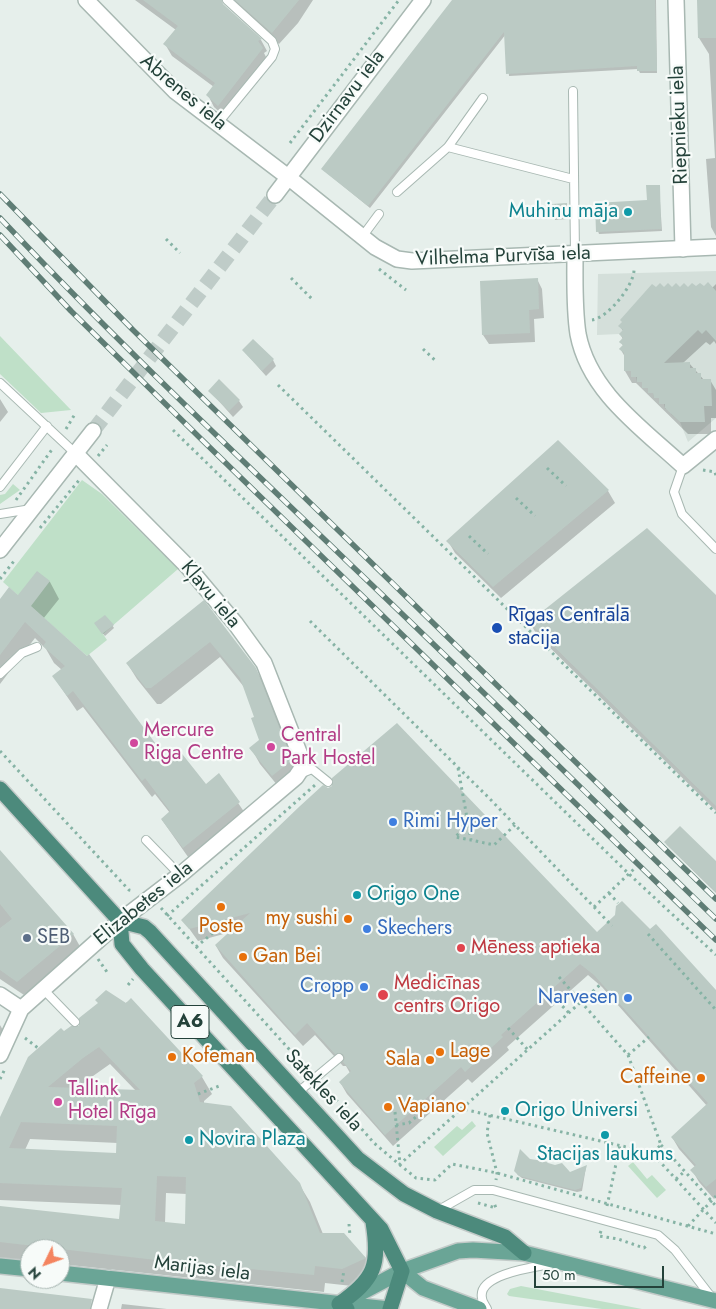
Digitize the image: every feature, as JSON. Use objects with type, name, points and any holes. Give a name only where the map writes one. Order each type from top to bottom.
[{"type":"highway","points":[[0,789],[120,921]]},
{"type":"highway","name":"Satekles iela","points":[[120,921],[144,927],[150,932],[358,1159],[386,1182],[437,1211],[505,1237],[524,1253]]},
{"type":"highway","name":"A6","points":[[120,921],[122,944],[142,969],[372,1218],[381,1229],[402,1272]]},
{"type":"highway","points":[[343,1307],[365,1283],[377,1259],[372,1218]]},
{"type":"highway","points":[[389,1309],[402,1272]]},
{"type":"main road","points":[[343,1307],[402,1272],[458,1251],[473,1250],[524,1253],[556,1263],[715,1302]]},
{"type":"main road","points":[[0,1266],[20,1268]]},
{"type":"main road","points":[[402,1272],[423,1288],[479,1309]]},
{"type":"main road","name":"Marijas iela","points":[[70,1274],[343,1307],[389,1309]]},
{"type":"street","name":"Abrenes iela","points":[[86,0],[175,91],[288,177]]},
{"type":"street","name":"Dzirnavu iela","points":[[275,195],[423,0]]},
{"type":"street","name":"Riepnieku iela","points":[[676,0],[683,249]]},
{"type":"street","name":"Vilhelma Purvīša iela","points":[[288,177],[362,237],[397,259],[412,261],[716,247]]},
{"type":"street","points":[[574,254],[576,322],[585,357],[603,391],[683,466],[716,439]]},
{"type":"street","points":[[0,550],[92,431]]},
{"type":"street","name":"Kļavu iela","points":[[75,453],[188,567],[264,663],[300,771]]},
{"type":"street","name":"Elizabetes iela","points":[[0,1055],[21,1009],[120,921],[180,875],[300,771]]},
{"type":"street","points":[[0,995],[21,1009]]},
{"type":"street","points":[[99,1309],[108,1278]]},
{"type":"lane","points":[[218,123],[272,57],[275,49],[272,40],[227,0]]},
{"type":"lane","points":[[572,91],[574,254]]},
{"type":"lane","points":[[397,192],[448,147],[483,98]]},
{"type":"lane","points":[[448,147],[573,179]]},
{"type":"lane","points":[[362,237],[379,214]]},
{"type":"lane","points":[[0,383],[75,453]]},
{"type":"lane","points":[[0,487],[47,426]]},
{"type":"lane","points":[[683,466],[674,492],[682,514],[716,549]]},
{"type":"lane","points":[[0,514],[33,508]]},
{"type":"lane","points":[[0,674],[22,653],[37,647]]},
{"type":"lane","points":[[300,771],[312,769],[326,780]]},
{"type":"lane","points":[[146,840],[180,875]]},
{"type":"lane","points":[[43,989],[75,1022]]},
{"type":"lane","points":[[297,1093],[339,1058]]},
{"type":"lane","points":[[437,1211],[474,1190],[493,1190],[658,1235],[675,1250],[715,1302]]},
{"type":"lane","points":[[488,1309],[482,1299],[482,1289],[488,1283],[510,1272],[556,1263]]},
{"type":"path","points":[[290,143],[399,0]]},
{"type":"path","points":[[166,239],[180,253]]},
{"type":"path","points":[[576,322],[600,319],[629,288],[634,270]]},
{"type":"path","points":[[390,277],[406,290]]},
{"type":"path","points":[[291,278],[312,299]]},
{"type":"path","points":[[424,350],[437,362]]},
{"type":"path","points":[[278,384],[716,813]]},
{"type":"path","points":[[25,486],[60,439],[75,414]]},
{"type":"path","points":[[173,430],[629,874],[716,955]]},
{"type":"path","points":[[34,536],[107,445]]},
{"type":"path","points":[[547,468],[566,486]]},
{"type":"path","points":[[516,498],[534,516]]},
{"type":"path","points":[[469,536],[488,554]]},
{"type":"path","points":[[0,579],[17,557]]},
{"type":"path","points":[[310,621],[458,766],[612,926]]},
{"type":"path","points":[[0,751],[129,890],[135,891],[142,886]]},
{"type":"path","points":[[458,766],[471,840]]},
{"type":"path","points":[[167,916],[326,780]]},
{"type":"path","points":[[468,825],[455,837],[494,845],[515,825]]},
{"type":"path","points":[[594,907],[635,868]]},
{"type":"path","points":[[609,893],[618,903]]},
{"type":"path","points":[[161,908],[374,1143],[400,1165]]},
{"type":"path","points":[[196,947],[214,932],[220,930]]},
{"type":"path","points":[[648,934],[716,1010]]},
{"type":"path","points":[[107,969],[109,975]]},
{"type":"path","points":[[559,977],[628,1055],[661,1145],[716,1206]]},
{"type":"path","points":[[128,985],[132,981]]},
{"type":"path","points":[[400,1165],[602,984]]},
{"type":"path","points":[[549,992],[568,1013]]},
{"type":"path","points":[[508,1028],[528,1050]]},
{"type":"path","points":[[628,1055],[650,1037]]},
{"type":"path","points":[[30,1041],[38,1048]]},
{"type":"path","points":[[198,1094],[222,1085]]},
{"type":"path","points":[[396,1125],[408,1123],[433,1102],[652,1153],[716,1223]]},
{"type":"path","points":[[395,1112],[400,1165]]},
{"type":"path","points":[[490,1115],[487,1133],[497,1173],[495,1184]]},
{"type":"path","points":[[620,1145],[600,1236],[618,1239],[644,1248],[653,1240]]},
{"type":"path","points":[[652,1153],[661,1145]]},
{"type":"path","points":[[676,1178],[685,1171]]},
{"type":"path","points":[[688,1226],[716,1196]]},
{"type":"path","points":[[349,1224],[350,1236]]},
{"type":"path","points":[[341,1286],[344,1270]]},
{"type":"shaded area","points":[[716,271],[716,418],[688,442],[680,422],[671,414],[671,409],[665,409],[664,404],[659,404],[659,398],[654,398],[653,393],[648,393],[648,388],[642,382],[637,382],[636,377],[631,377],[631,371],[624,371],[624,353],[619,349],[623,345],[619,342],[623,337],[619,334],[597,335],[598,274]]},
{"type":"green space","points":[[0,336],[71,410],[41,413],[0,374]]},
{"type":"green space","points":[[82,480],[102,494],[178,569],[103,634],[107,640],[87,656],[3,582]]},
{"type":"green space","points":[[13,484],[20,490],[0,504],[0,495],[5,494]]},
{"type":"green space","points":[[472,1121],[476,1126],[443,1156],[434,1147],[457,1126],[462,1130]]},
{"type":"green space","points":[[633,1162],[647,1179],[652,1175],[666,1190],[657,1198],[628,1166]]},
{"type":"green space","points":[[521,1286],[642,1309],[602,1309],[509,1296],[507,1294],[510,1289]]},
{"type":"building","points":[[143,0],[222,0],[223,4],[262,39],[258,41],[263,48],[218,106],[206,95],[215,83],[163,44],[178,26]]},
{"type":"building","points":[[235,0],[299,0],[272,33]]},
{"type":"building","points":[[452,0],[655,0],[657,71],[637,71],[637,66],[506,74],[504,32],[368,206],[321,169]]},
{"type":"building","points":[[697,0],[716,0],[716,38],[698,38]]},
{"type":"building","name":"Muhinu māja","points":[[646,185],[660,185],[661,229],[596,232],[595,203],[647,200]]},
{"type":"building","points":[[567,203],[567,217],[553,217],[552,204]]},
{"type":"building","points":[[538,278],[539,309],[529,310],[530,333],[482,335],[480,281]]},
{"type":"building","points":[[708,282],[716,291],[716,341],[706,330],[702,334],[698,330],[664,363],[690,362],[690,368],[696,368],[696,373],[701,373],[701,379],[711,379],[712,406],[704,406],[705,422],[680,422],[665,408],[665,404],[659,404],[659,398],[654,398],[653,393],[648,393],[648,388],[642,388],[642,382],[637,382],[637,377],[631,377],[631,371],[624,371],[624,353],[619,349],[623,345],[619,342],[623,338],[619,334],[623,330],[618,326],[622,322],[620,320],[652,284],[656,287],[660,283],[664,287],[668,283],[672,287],[676,283],[680,287],[684,283],[688,287],[692,283],[696,286],[700,283],[704,286]]},
{"type":"building","points":[[253,339],[274,359],[262,371],[242,350]]},
{"type":"building","points":[[219,379],[240,400],[229,411],[208,391]]},
{"type":"building","points":[[558,440],[609,490],[493,587],[446,541]]},
{"type":"building","points":[[647,528],[716,595],[716,806],[529,622]]},
{"type":"building","name":"Mercure Riga Centre","points":[[37,571],[50,581],[31,606],[87,656],[89,654],[167,759],[179,750],[206,784],[219,773],[240,802],[183,848],[161,819],[170,811],[145,778],[142,781],[73,691],[67,696],[52,676],[65,666],[43,646],[46,642],[25,622],[0,655],[0,599],[9,587],[18,595]]},
{"type":"building","points":[[204,600],[256,668],[292,760],[272,776],[249,748],[259,740],[251,718],[254,717],[240,678],[210,642],[151,688],[146,688],[126,663]]},
{"type":"building","points":[[105,615],[114,625],[102,634],[94,623]]},
{"type":"building","points":[[397,723],[597,932],[615,915],[616,906],[622,901],[650,929],[656,924],[716,990],[716,1179],[706,1187],[690,1170],[696,1165],[671,1137],[708,1103],[594,975],[580,964],[501,1035],[503,1037],[465,1072],[461,1067],[385,1135],[339,1082],[351,1071],[343,1062],[345,1058],[343,1054],[335,1054],[307,1023],[295,1035],[215,945],[250,913],[189,929],[181,920],[323,785],[328,788],[332,786],[332,778]]},
{"type":"building","points":[[680,826],[716,861],[716,892],[664,842]]},
{"type":"building","points":[[0,850],[74,934],[17,982],[0,970],[0,928],[12,919],[0,904]]},
{"type":"building","name":"Novira Plaza","points":[[106,990],[126,1003],[131,998],[203,1076],[194,1083],[200,1102],[231,1106],[300,1183],[320,1233],[344,1233],[366,1258],[342,1269],[315,1266],[314,1275],[70,1250],[70,1239],[20,1239],[20,1244],[0,1242],[0,1206],[119,1219],[122,1188],[0,1183],[0,1117],[28,1057],[61,1028],[64,1031],[71,1026],[79,1026],[79,1018],[98,1003],[95,1000]],"holes":[[[99,1047],[140,1090],[48,1087]],[[21,1122],[117,1126],[116,1153],[9,1148]],[[157,1176],[186,1177],[185,1224],[155,1221]]]},
{"type":"building","points":[[520,1149],[530,1159],[543,1159],[555,1165],[562,1163],[570,1172],[587,1165],[581,1188],[575,1190],[519,1176],[514,1171]]},
{"type":"building","points":[[0,1288],[92,1299],[90,1309],[0,1309]]},
{"type":"tunnel","points":[[93,431],[275,195]]},
{"type":"railway","points":[[0,194],[133,330],[716,899]]},
{"type":"railway","points":[[0,218],[173,393],[716,919]]},
{"type":"railway","points":[[0,235],[71,311],[716,940]]},
{"type":"place","name":"Muhinu māja","points":[[628,212]]},
{"type":"place","name":"Rīgas Centrālā stacija","points":[[497,628]]},
{"type":"place","name":"Mercure Riga Centre","points":[[134,743]]},
{"type":"place","name":"Central Park Hostel","points":[[271,747]]},
{"type":"place","name":"Rimi Hyper","points":[[393,822]]},
{"type":"place","name":"Origo One","points":[[357,895]]},
{"type":"place","name":"Poste","points":[[221,907]]},
{"type":"place","name":"my sushi","points":[[348,919]]},
{"type":"place","name":"Skechers","points":[[367,929]]},
{"type":"place","name":"SEB","points":[[27,938]]},
{"type":"place","name":"Mēness aptieka","points":[[461,948]]},
{"type":"place","name":"Gan Bei","points":[[243,957]]},
{"type":"place","name":"Cropp","points":[[364,987]]},
{"type":"place","name":"Medicīnas centrs Origo","points":[[383,995]]},
{"type":"place","name":"Narvesen","points":[[628,998]]},
{"type":"place","name":"Lage","points":[[440,1052]]},
{"type":"place","name":"Kofeman","points":[[172,1057]]},
{"type":"place","name":"Sala","points":[[430,1060]]},
{"type":"place","name":"Caffeine","points":[[701,1078]]},
{"type":"place","name":"Tallink Hotel Rīga","points":[[58,1102]]},
{"type":"place","name":"Vapiano","points":[[388,1107]]},
{"type":"place","name":"Origo Universi","points":[[505,1111]]},
{"type":"place","name":"Stacijas laukums","points":[[605,1135]]},
{"type":"place","name":"Novira Plaza","points":[[189,1140]]}]
